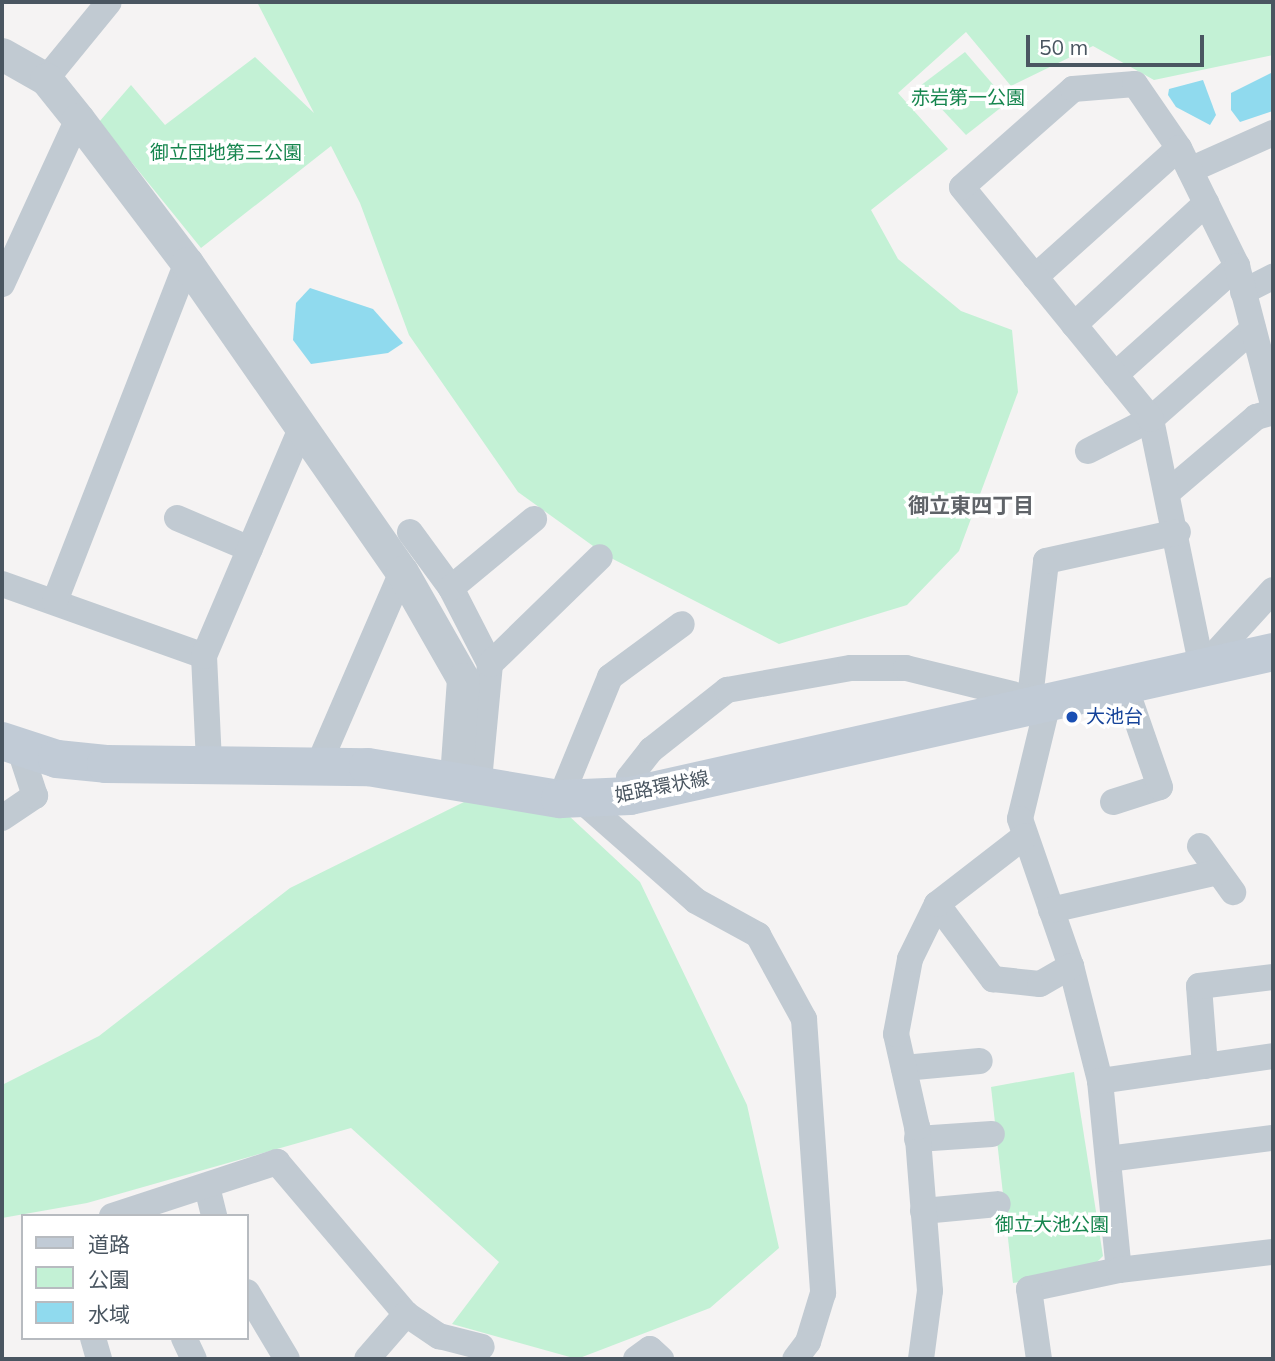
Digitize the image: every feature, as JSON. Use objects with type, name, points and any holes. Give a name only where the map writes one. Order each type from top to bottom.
[{"type":"main road","name":"姫路環状線","points":[[10,744],[106,764],[318,766],[468,779],[570,799],[630,796],[1039,700],[1125,686],[1273,652]]},
{"type":"street","points":[[46,79],[108,2]]},
{"type":"street","points":[[2,54],[46,79],[78,119],[187,263],[402,572],[463,679],[468,779]]},
{"type":"street","points":[[1202,668],[1178,532],[1151,419],[962,187],[1073,89],[1135,84],[1185,159],[1237,266],[1273,404]]},
{"type":"street","points":[[2,284],[78,119]]},
{"type":"street","points":[[1035,277],[1185,159],[1273,133]]},
{"type":"street","points":[[1074,325],[1206,203]]},
{"type":"street","points":[[55,601],[187,263]]},
{"type":"street","points":[[1115,375],[1237,266]]},
{"type":"street","points":[[1243,292],[1273,277]]},
{"type":"street","points":[[1088,452],[1151,419],[1253,329]]},
{"type":"street","points":[[1168,492],[1255,417],[1273,412]]},
{"type":"street","points":[[209,763],[204,656],[301,429]]},
{"type":"street","points":[[177,517],[250,549]]},
{"type":"street","points":[[451,588],[534,519]]},
{"type":"street","points":[[410,532],[451,588],[490,664]]},
{"type":"street","points":[[1119,1270],[1100,1081],[1071,967],[1020,820],[1039,700],[1046,561],[1178,532]]},
{"type":"street","points":[[468,779],[490,664],[600,556]]},
{"type":"street","points":[[318,766],[402,572]]},
{"type":"street","points":[[2,584],[204,656]]},
{"type":"street","points":[[1202,668],[1273,590]]},
{"type":"street","points":[[682,624],[610,677],[570,799],[696,901],[758,935],[804,1019],[823,1293],[795,1359]]},
{"type":"street","points":[[630,796],[629,778],[651,750],[727,690],[850,668],[906,668],[1039,700]]},
{"type":"street","points":[[1113,802],[1160,787],[1125,686]]},
{"type":"street","points":[[2,818],[34,796],[10,744]]},
{"type":"street","points":[[921,1359],[930,1291],[917,1139],[896,1034],[910,959],[937,904],[1026,835]]},
{"type":"street","points":[[1051,910],[1225,882],[1200,846]]},
{"type":"street","points":[[937,904],[993,979],[1040,984],[1071,967]]},
{"type":"street","points":[[1205,1066],[1199,986],[1273,976]]},
{"type":"street","points":[[1100,1081],[1273,1056]]},
{"type":"street","points":[[904,1068],[979,1061]]},
{"type":"street","points":[[917,1139],[992,1135]]},
{"type":"street","points":[[1108,1159],[1273,1138]]},
{"type":"street","points":[[124,1214],[142,1211],[277,1163],[406,1314],[439,1336],[482,1347]]},
{"type":"street","points":[[207,1187],[214,1214]]},
{"type":"street","points":[[923,1211],[998,1204]]},
{"type":"street","points":[[1039,1359],[1029,1289],[1119,1270],[1273,1252]]},
{"type":"street","points":[[248,1294],[286,1359]]},
{"type":"street","points":[[367,1359],[406,1314]]},
{"type":"street","points":[[94,1340],[99,1359]]},
{"type":"street","points":[[185,1340],[194,1359]]},
{"type":"street","points":[[636,1359],[650,1349],[662,1359]]},
{"type":"green space","name":"御立団地第三公園","points":[[257,2],[1273,2],[1273,55],[1154,80],[1093,46],[1011,86],[966,32],[898,93],[948,149],[871,210],[898,259],[961,311],[1012,330],[1018,392],[959,551],[907,605],[779,644],[607,556],[518,492],[409,335],[360,203],[331,146],[201,248],[99,122],[131,85],[165,125],[255,57],[314,113]]},
{"type":"green space","name":"赤岩第一公園","points":[[965,52],[1008,102],[966,135],[920,86]]},
{"type":"green space","points":[[464,802],[554,802],[640,882],[747,1105],[779,1248],[710,1308],[577,1359],[452,1324],[499,1262],[351,1128],[87,1203],[2,1218],[2,1085],[99,1036],[290,888]]},
{"type":"green space","name":"御立大池公園","points":[[1074,1072],[1103,1256],[1089,1270],[1013,1283],[991,1087]]},
{"type":"water","points":[[1273,72],[1273,111],[1240,122],[1231,110],[1231,93]]},
{"type":"water","points":[[1203,80],[1216,115],[1210,125],[1176,107],[1168,95],[1169,89]]},
{"type":"water","points":[[310,288],[373,309],[403,343],[388,353],[311,364],[293,340],[296,303]]},
{"type":"place","name":"大池台","points":[[1072,717]]},
{"type":"district","name":"御立東四丁目","points":[[971,505]]}]
